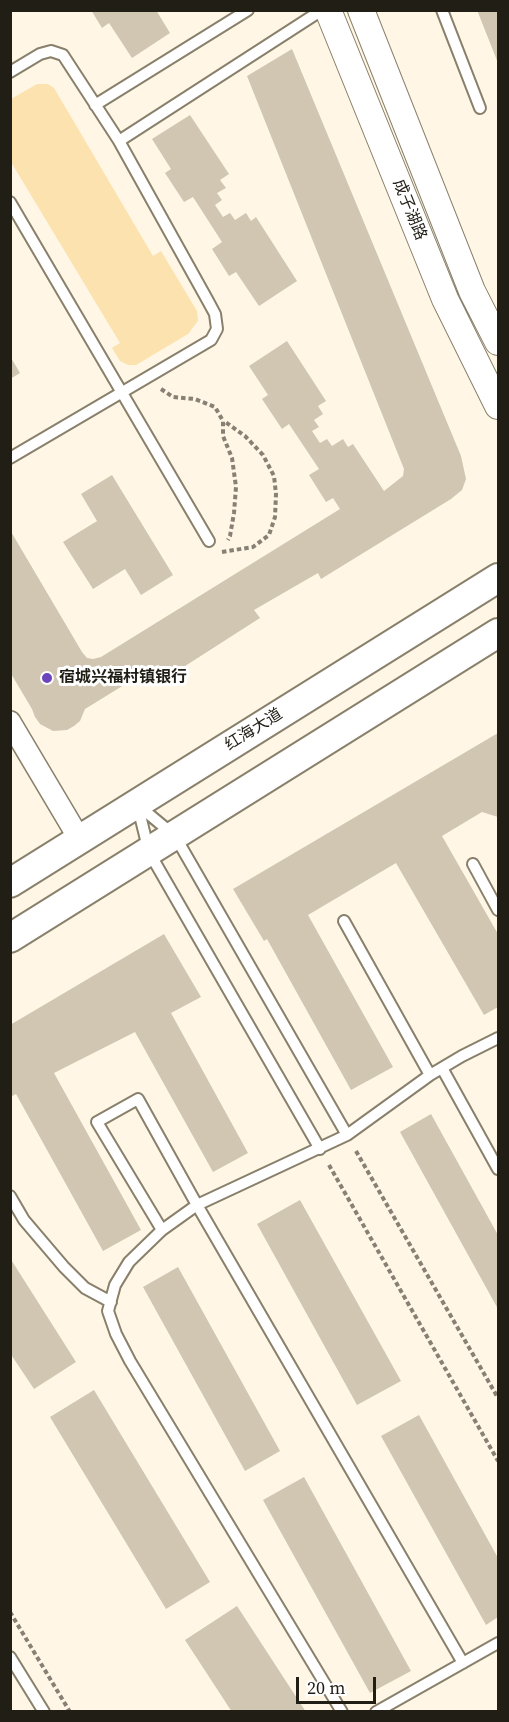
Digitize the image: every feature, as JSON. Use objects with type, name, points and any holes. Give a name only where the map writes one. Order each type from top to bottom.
[{"type":"main road","name":"红海大道","points":[[10,883],[498,578]]},
{"type":"main road","points":[[10,938],[498,633]]},
{"type":"street","name":"成子湖路","points":[[328,10],[445,298],[498,406]]},
{"type":"street","name":"成子湖路","points":[[361,10],[472,291],[498,342]]},
{"type":"street","points":[[10,722],[80,840]]},
{"type":"lane","points":[[95,105],[248,10]]},
{"type":"lane","points":[[118,141],[322,10]]},
{"type":"lane","points":[[442,10],[480,108]]},
{"type":"lane","points":[[10,72],[40,54],[51,51],[63,55],[118,141],[208,301],[217,329],[211,340],[10,458]]},
{"type":"lane","points":[[10,202],[209,541]]},
{"type":"lane","points":[[137,803],[175,836],[347,1135]]},
{"type":"lane","points":[[137,803],[149,852],[320,1149]]},
{"type":"lane","points":[[473,864],[498,910]]},
{"type":"lane","points":[[344,921],[430,1075]]},
{"type":"lane","points":[[342,1712],[130,1361],[116,1334],[108,1311],[115,1285],[129,1262],[162,1230],[197,1205],[347,1135],[430,1075],[498,1038]]},
{"type":"lane","points":[[442,1068],[498,1169]]},
{"type":"lane","points":[[162,1230],[98,1122],[138,1099],[197,1205],[463,1663]]},
{"type":"lane","points":[[10,1196],[24,1220],[64,1267],[86,1288],[111,1302]]},
{"type":"lane","points":[[376,1712],[498,1643]]},
{"type":"lane","points":[[10,1658],[44,1712]]},
{"type":"path","points":[[145,379],[173,397],[195,399],[215,407],[223,420],[245,436],[263,454],[274,476],[275,517],[269,535],[253,547],[218,553],[230,536],[236,488],[232,458],[223,436],[223,420]]},
{"type":"path","points":[[347,1135],[498,1398]]},
{"type":"path","points":[[320,1149],[498,1461]]},
{"type":"path","points":[[10,1612],[70,1712]]},
{"type":"shaded area","points":[[37,84],[48,84],[54,88],[153,256],[161,251],[197,311],[198,321],[188,334],[136,365],[128,365],[120,361],[112,348],[120,343],[11,162],[11,99]]},
{"type":"building","points":[[91,10],[156,10],[170,33],[132,58],[109,23],[102,28]]},
{"type":"building","points":[[477,10],[498,10],[498,63]]},
{"type":"building","points":[[292,49],[461,456],[466,479],[462,490],[451,499],[321,579],[318,573],[254,610],[260,618],[157,684],[150,669],[85,709],[80,721],[74,726],[67,730],[53,731],[40,724],[10,672],[10,530],[82,652],[87,658],[93,659],[101,657],[340,509],[333,498],[326,502],[309,475],[319,469],[289,424],[282,429],[262,399],[268,395],[249,366],[287,341],[326,401],[318,406],[323,414],[314,420],[319,427],[312,431],[320,443],[327,439],[332,446],[343,439],[348,447],[353,444],[384,491],[403,476],[404,469],[247,76]]},
{"type":"building","points":[[190,115],[229,174],[220,180],[226,188],[217,193],[222,200],[215,205],[223,217],[230,213],[235,220],[246,213],[251,221],[256,217],[297,281],[259,306],[236,272],[229,276],[212,249],[222,242],[193,197],[184,202],[165,173],[171,169],[152,139]]},
{"type":"building","points":[[10,356],[20,373],[10,379]]},
{"type":"building","points":[[112,475],[173,575],[141,595],[125,569],[93,589],[63,542],[97,521],[81,494]]},
{"type":"building","points":[[498,733],[498,817],[482,812],[442,836],[498,934],[498,1007],[484,1015],[396,863],[308,915],[393,1067],[351,1090],[267,939],[264,941],[233,889]]},
{"type":"building","points":[[164,934],[201,997],[171,1013],[248,1153],[213,1172],[135,1032],[54,1073],[141,1230],[103,1251],[16,1094],[10,1097],[10,1025]]},
{"type":"building","points":[[431,1114],[498,1235],[498,1309],[400,1132]]},
{"type":"building","points":[[300,1200],[401,1381],[357,1405],[257,1224]]},
{"type":"building","points":[[10,1258],[76,1362],[34,1389],[10,1353]]},
{"type":"building","points":[[178,1267],[280,1451],[245,1471],[143,1287]]},
{"type":"building","points":[[94,1390],[210,1582],[166,1609],[50,1417]]},
{"type":"building","points":[[419,1415],[498,1558],[498,1617],[486,1625],[381,1436]]},
{"type":"building","points":[[304,1477],[411,1671],[370,1693],[263,1500]]},
{"type":"building","points":[[237,1606],[306,1712],[232,1712],[185,1640]]},
{"type":"place","name":"宿城兴福村镇银行","points":[[47,678]]}]
